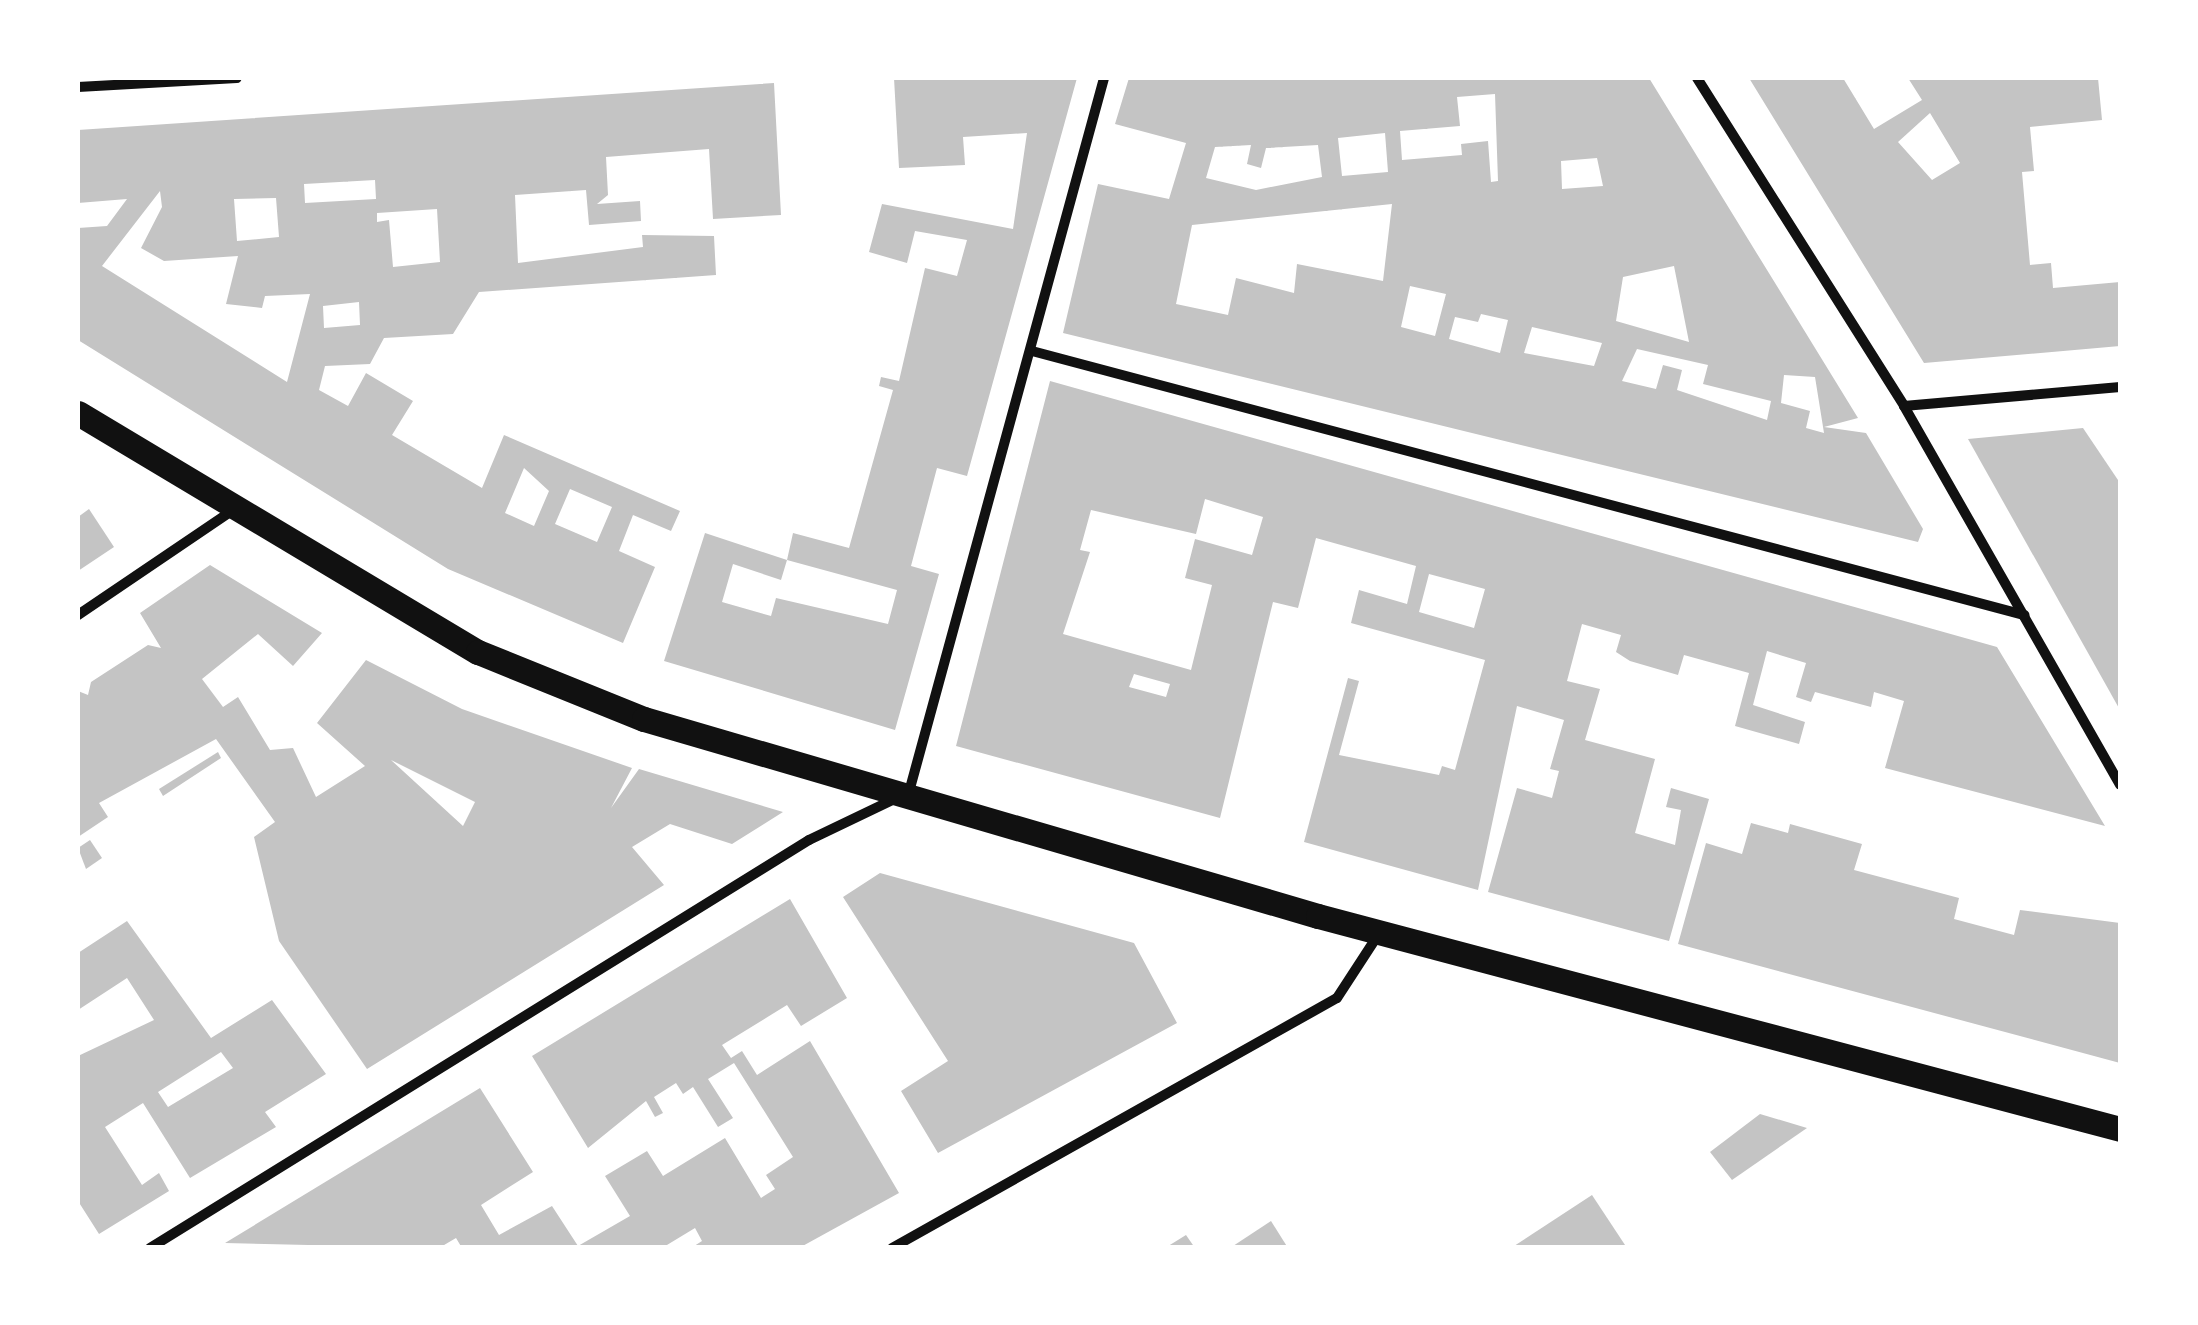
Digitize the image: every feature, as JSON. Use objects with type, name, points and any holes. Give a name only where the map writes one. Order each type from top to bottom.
[{"type":"main road","points":[[78,412],[230,512],[478,652],[644,719],[910,792],[1380,932],[2120,1130]]},
{"type":"street","points":[[78,88],[237,78]]},
{"type":"street","points":[[150,1248],[809,840],[910,792],[1104,78]]},
{"type":"street","points":[[1697,78],[1904,406],[2120,785]]},
{"type":"street","points":[[1032,351],[2024,615]]},
{"type":"street","points":[[1904,406],[2120,387]]},
{"type":"street","points":[[78,615],[230,512]]},
{"type":"street","points":[[892,1248],[1337,998],[1380,932]]},
{"type":"building","points":[[894,78],[1077,78],[967,476],[937,468],[911,566],[939,574],[895,730],[664,661],[705,533],[787,560],[793,533],[849,548],[893,390],[879,386],[881,377],[899,381],[925,268],[957,276],[967,240],[915,231],[907,263],[869,252],[882,204],[1013,229],[1027,133],[963,137],[965,165],[899,168]],"holes":[[[787,560],[897,590],[888,624],[776,598],[771,616],[722,602],[733,564],[781,580]]]},
{"type":"building","points":[[1129,78],[1649,78],[1858,418],[1824,427],[1866,433],[1923,529],[1918,542],[1063,333],[1098,184],[1169,199],[1186,143],[1115,124]],"holes":[[[1495,94],[1498,181],[1491,182],[1488,141],[1461,144],[1462,155],[1402,160],[1400,131],[1460,126],[1457,97]],[[1385,133],[1388,172],[1342,176],[1338,138]],[[1251,145],[1247,164],[1261,168],[1266,148],[1318,145],[1322,177],[1256,190],[1206,178],[1215,147]],[[1597,158],[1603,186],[1562,189],[1561,161]],[[1392,204],[1383,281],[1297,264],[1294,293],[1236,278],[1228,315],[1176,304],[1192,225]],[[1674,266],[1689,342],[1616,321],[1623,277]],[[1410,286],[1446,294],[1435,336],[1401,327]],[[1481,314],[1508,320],[1500,353],[1449,339],[1455,317],[1478,322]],[[1532,327],[1602,343],[1594,366],[1524,353]],[[1637,349],[1708,365],[1703,384],[1771,401],[1767,420],[1677,390],[1682,370],[1663,365],[1656,389],[1622,381]],[[1784,375],[1815,377],[1824,433],[1806,428],[1810,411],[1781,403]]]},
{"type":"building","points":[[1749,78],[1843,78],[1874,129],[1922,100],[1908,78],[2098,78],[2102,120],[2030,127],[2034,171],[2022,172],[2030,265],[2051,263],[2053,288],[2120,282],[2120,346],[1924,363]],"holes":[[[1930,113],[1960,163],[1932,180],[1898,142]]]},
{"type":"building","points":[[774,83],[781,215],[713,219],[709,149],[606,157],[608,195],[597,204],[640,201],[641,221],[589,225],[586,190],[515,195],[518,263],[643,247],[642,235],[714,236],[716,275],[479,292],[453,334],[384,338],[370,364],[325,366],[319,390],[348,406],[366,373],[413,401],[392,435],[482,488],[504,435],[680,511],[671,531],[633,515],[619,551],[655,567],[623,643],[448,569],[78,340],[78,228],[107,226],[127,199],[78,203],[78,130]],"holes":[[[375,180],[376,199],[305,203],[304,184]],[[160,191],[162,207],[141,248],[164,261],[238,256],[226,304],[262,308],[265,296],[310,294],[287,382],[102,266]],[[276,198],[279,237],[237,241],[234,199]],[[437,209],[440,262],[393,267],[389,220],[377,222],[377,213]],[[359,302],[360,325],[324,328],[323,306]],[[524,468],[549,491],[534,526],[505,513]],[[570,489],[612,507],[597,542],[555,524]]]},
{"type":"building","points":[[1050,381],[1997,647],[2105,826],[1885,768],[1904,701],[1874,692],[1871,707],[1815,692],[1811,702],[1796,697],[1806,663],[1767,651],[1753,705],[1805,722],[1799,744],[1735,726],[1749,673],[1684,655],[1678,675],[1630,661],[1616,652],[1621,635],[1582,624],[1567,681],[1600,689],[1585,740],[1655,759],[1635,833],[1675,845],[1681,810],[1666,807],[1671,788],[1709,799],[1669,941],[1488,892],[1517,788],[1552,798],[1559,771],[1550,769],[1564,720],[1517,706],[1478,890],[1304,842],[1348,678],[1359,681],[1339,755],[1439,775],[1442,766],[1455,770],[1485,660],[1351,623],[1359,590],[1407,604],[1416,566],[1316,538],[1298,608],[1273,602],[1220,818],[956,746]],"holes":[[[1205,499],[1263,517],[1252,555],[1195,539],[1185,578],[1212,585],[1191,670],[1063,634],[1090,552],[1080,550],[1091,510],[1196,534]],[[1429,574],[1485,589],[1474,628],[1419,612]],[[1134,674],[1170,684],[1166,697],[1129,687]]]},
{"type":"building","points":[[2083,428],[2120,483],[2120,710],[1968,439]]},
{"type":"building","points":[[89,509],[114,547],[78,571],[78,517]]},
{"type":"building","points":[[210,565],[322,633],[293,666],[258,634],[202,679],[223,707],[238,697],[270,750],[293,748],[316,797],[365,766],[317,723],[366,660],[462,709],[632,768],[611,808],[639,769],[783,812],[732,844],[670,824],[632,847],[664,885],[367,1069],[279,941],[254,837],[275,822],[216,739],[99,803],[108,817],[78,837],[78,691],[88,695],[91,682],[148,645],[161,648],[140,613]],"holes":[[[391,760],[475,802],[463,826]]]},
{"type":"building","points":[[218,752],[221,758],[163,796],[159,789]]},
{"type":"building","points":[[1751,823],[1788,833],[1790,824],[1862,844],[1854,870],[1959,898],[1954,919],[2014,935],[2020,910],[2120,923],[2120,1063],[1678,944],[1706,843],[1742,854]]},
{"type":"building","points":[[90,840],[102,858],[86,869],[78,848]]},
{"type":"building","points":[[880,873],[1134,943],[1177,1023],[938,1153],[901,1091],[948,1061],[843,897]]},
{"type":"building","points":[[790,899],[847,998],[801,1026],[787,1005],[722,1045],[731,1058],[742,1051],[757,1075],[810,1041],[899,1193],[799,1248],[691,1248],[702,1241],[695,1228],[662,1248],[462,1248],[456,1238],[439,1248],[225,1243],[480,1088],[533,1172],[481,1205],[499,1235],[552,1206],[578,1246],[630,1216],[605,1176],[647,1151],[663,1176],[725,1138],[761,1198],[775,1189],[766,1175],[793,1157],[734,1063],[708,1079],[733,1118],[718,1127],[693,1087],[683,1094],[676,1083],[654,1097],[663,1113],[655,1117],[646,1101],[588,1148],[532,1056]]},
{"type":"building","points":[[127,921],[211,1038],[272,1000],[326,1074],[265,1112],[276,1127],[190,1178],[143,1103],[105,1127],[142,1185],[159,1173],[169,1191],[99,1234],[78,1201],[78,1056],[154,1020],[127,978],[78,1010],[78,953]],"holes":[[[221,1052],[233,1068],[168,1107],[158,1092]]]},
{"type":"building","points":[[1760,1114],[1807,1128],[1732,1180],[1710,1152]]},
{"type":"building","points":[[1592,1195],[1627,1248],[1511,1248]]},
{"type":"building","points":[[1271,1221],[1288,1248],[1230,1248]]},
{"type":"building","points":[[1186,1235],[1195,1248],[1165,1248]]}]
